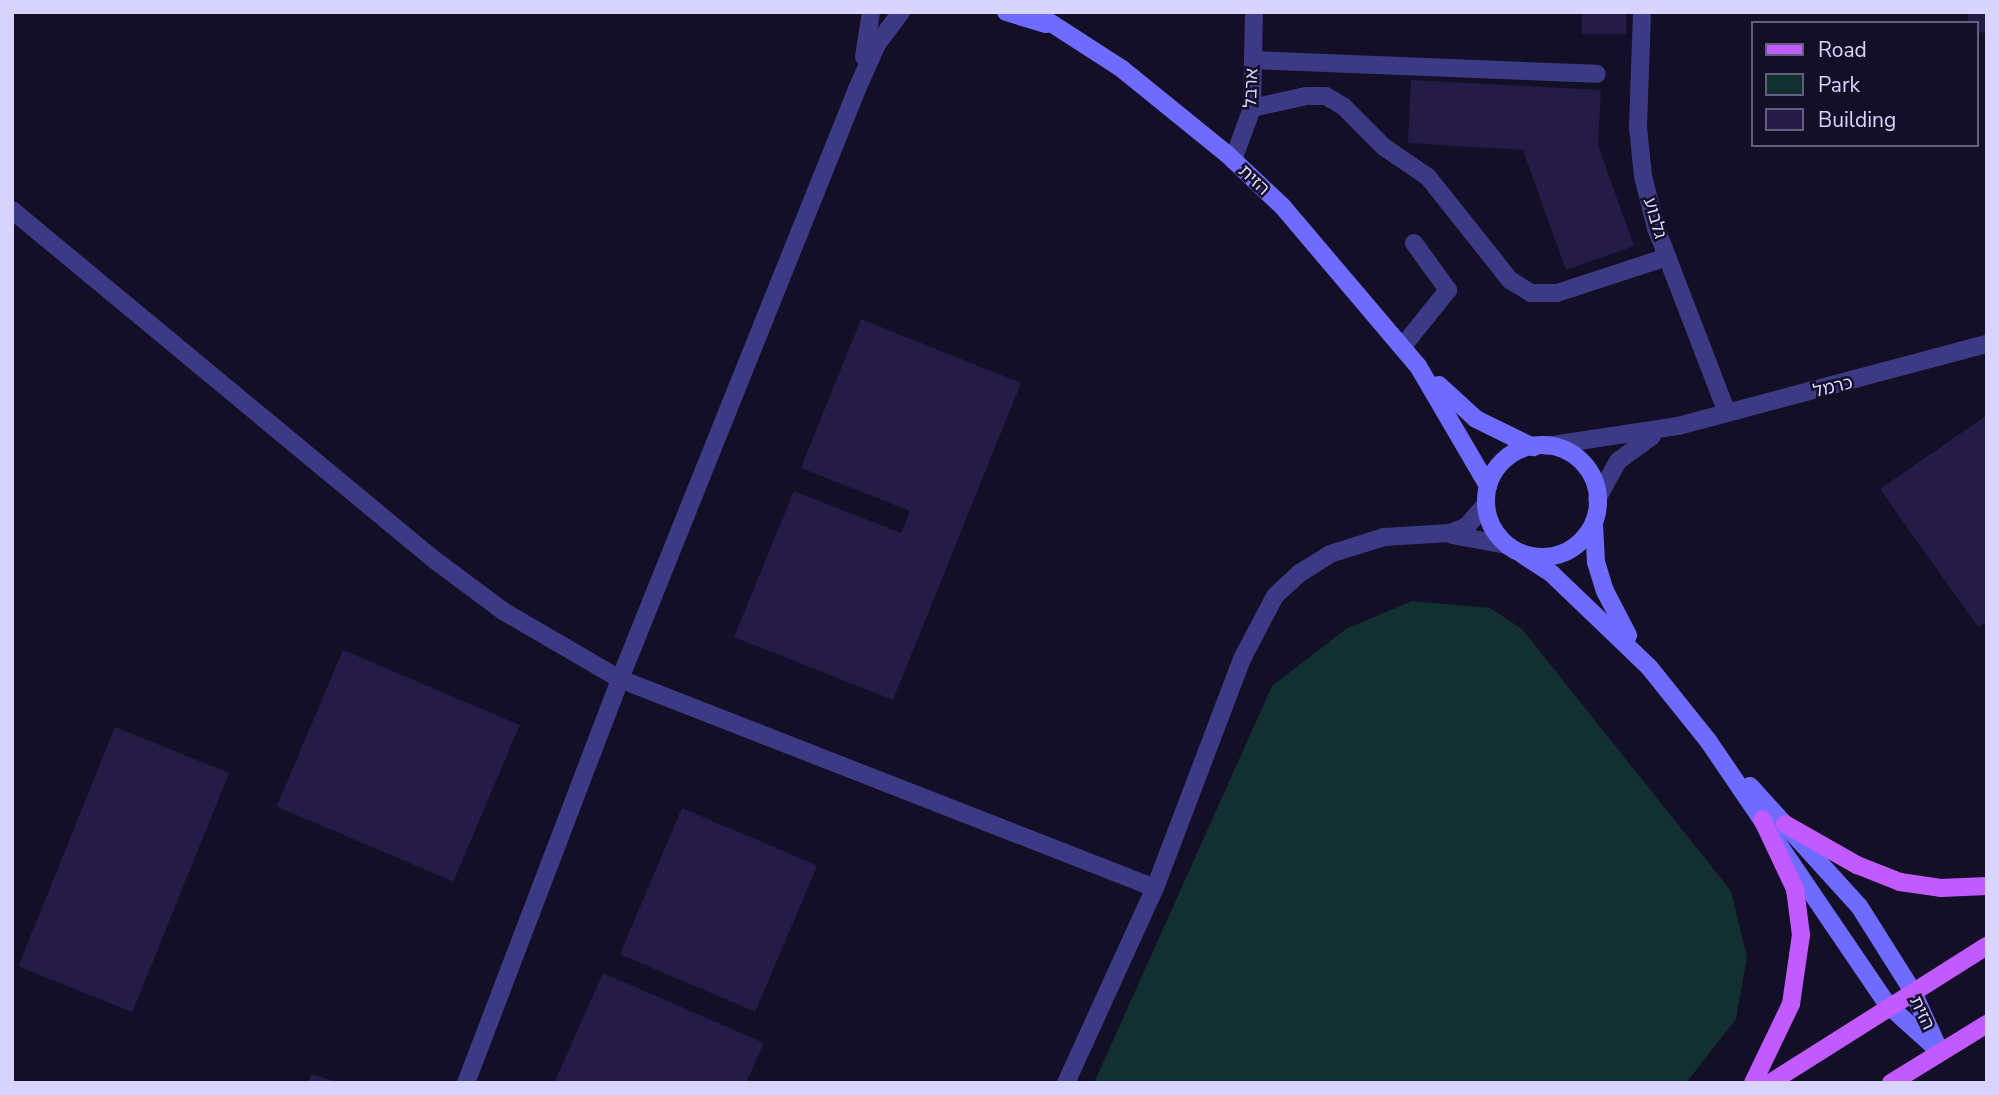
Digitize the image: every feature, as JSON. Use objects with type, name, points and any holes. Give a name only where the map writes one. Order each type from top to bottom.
[{"type":"main road","points":[[1753,1083],[1791,1004],[1801,935],[1794,889],[1762,819]]},
{"type":"main road","points":[[1785,824],[1857,865],[1900,882],[1941,888],[1987,886]]},
{"type":"main road","points":[[1770,1083],[1888,1005],[1987,946]]},
{"type":"main road","points":[[1891,1083],[1987,1024]]},
{"type":"street","points":[[857,89],[871,12]]},
{"type":"street","points":[[466,1083],[620,679],[857,89],[877,44],[901,12]]},
{"type":"street","name":"הזית","points":[[1006,12],[1058,28]]},
{"type":"street","name":"הזית","points":[[1034,12],[1122,69],[1233,160],[1283,207],[1418,366],[1488,486]]},
{"type":"street","name":"ארבל","points":[[1233,160],[1252,108],[1254,12]]},
{"type":"street","name":"גלבוע","points":[[1642,12],[1638,127],[1643,176],[1667,257],[1727,413]]},
{"type":"street","points":[[1253,60],[1597,74]]},
{"type":"street","points":[[1252,108],[1306,96],[1326,96],[1344,107],[1384,147],[1428,177],[1510,280],[1531,293],[1557,293],[1667,257]]},
{"type":"street","points":[[12,210],[432,558],[503,611],[620,679],[1155,888]]},
{"type":"street","points":[[1403,346],[1448,289],[1414,243]]},
{"type":"street","name":"כרמל","points":[[1539,446],[1678,426],[1987,344]]},
{"type":"street","name":"הזית","points":[[1418,366],[1476,419],[1539,446]]},
{"type":"street","name":"כרמל","points":[[1597,499],[1605,478],[1633,446],[1678,426]]},
{"type":"street","points":[[1431,534],[1473,536],[1506,545],[1523,555],[1542,558],[1561,554],[1579,544],[1595,519],[1597,499],[1593,477],[1581,461],[1565,450],[1539,446],[1510,455],[1496,468],[1488,486],[1485,505],[1493,530],[1506,545]]},
{"type":"street","points":[[1066,1083],[1155,888],[1242,659],[1275,596],[1300,573],[1359,542],[1466,527],[1485,505]]},
{"type":"street","name":"הזית","points":[[1595,519],[1593,538],[1605,591],[1649,667]]},
{"type":"street","name":"הזית","points":[[1523,555],[1567,588],[1649,667],[1709,743],[1888,1005],[1940,1052]]},
{"type":"street","name":"הזית","points":[[1709,743],[1859,906],[1912,990],[1940,1052]]},
{"type":"green space","points":[[1412,601],[1490,608],[1522,629],[1731,891],[1747,957],[1736,1019],[1686,1083],[1094,1083],[1272,686],[1346,629]]},
{"type":"building","points":[[1582,12],[1626,12],[1626,34],[1582,34]]},
{"type":"building","points":[[1968,12],[1987,12],[1987,33],[1978,32],[1978,21],[1968,21]]},
{"type":"building","points":[[1411,80],[1601,90],[1598,145],[1634,246],[1566,270],[1523,150],[1408,143]]},
{"type":"building","points":[[861,319],[1021,383],[893,700],[734,637],[794,491],[901,533],[910,511],[801,468]]},
{"type":"building","points":[[1987,415],[1987,621],[1978,627],[1880,489]]},
{"type":"building","points":[[343,650],[520,725],[453,882],[277,806]]},
{"type":"building","points":[[115,727],[229,773],[132,1012],[18,966]]},
{"type":"building","points":[[682,808],[817,865],[755,1012],[620,954]]},
{"type":"building","points":[[603,973],[764,1043],[746,1083],[554,1083]]},
{"type":"building","points":[[311,1074],[338,1082],[338,1083],[308,1083]]}]
